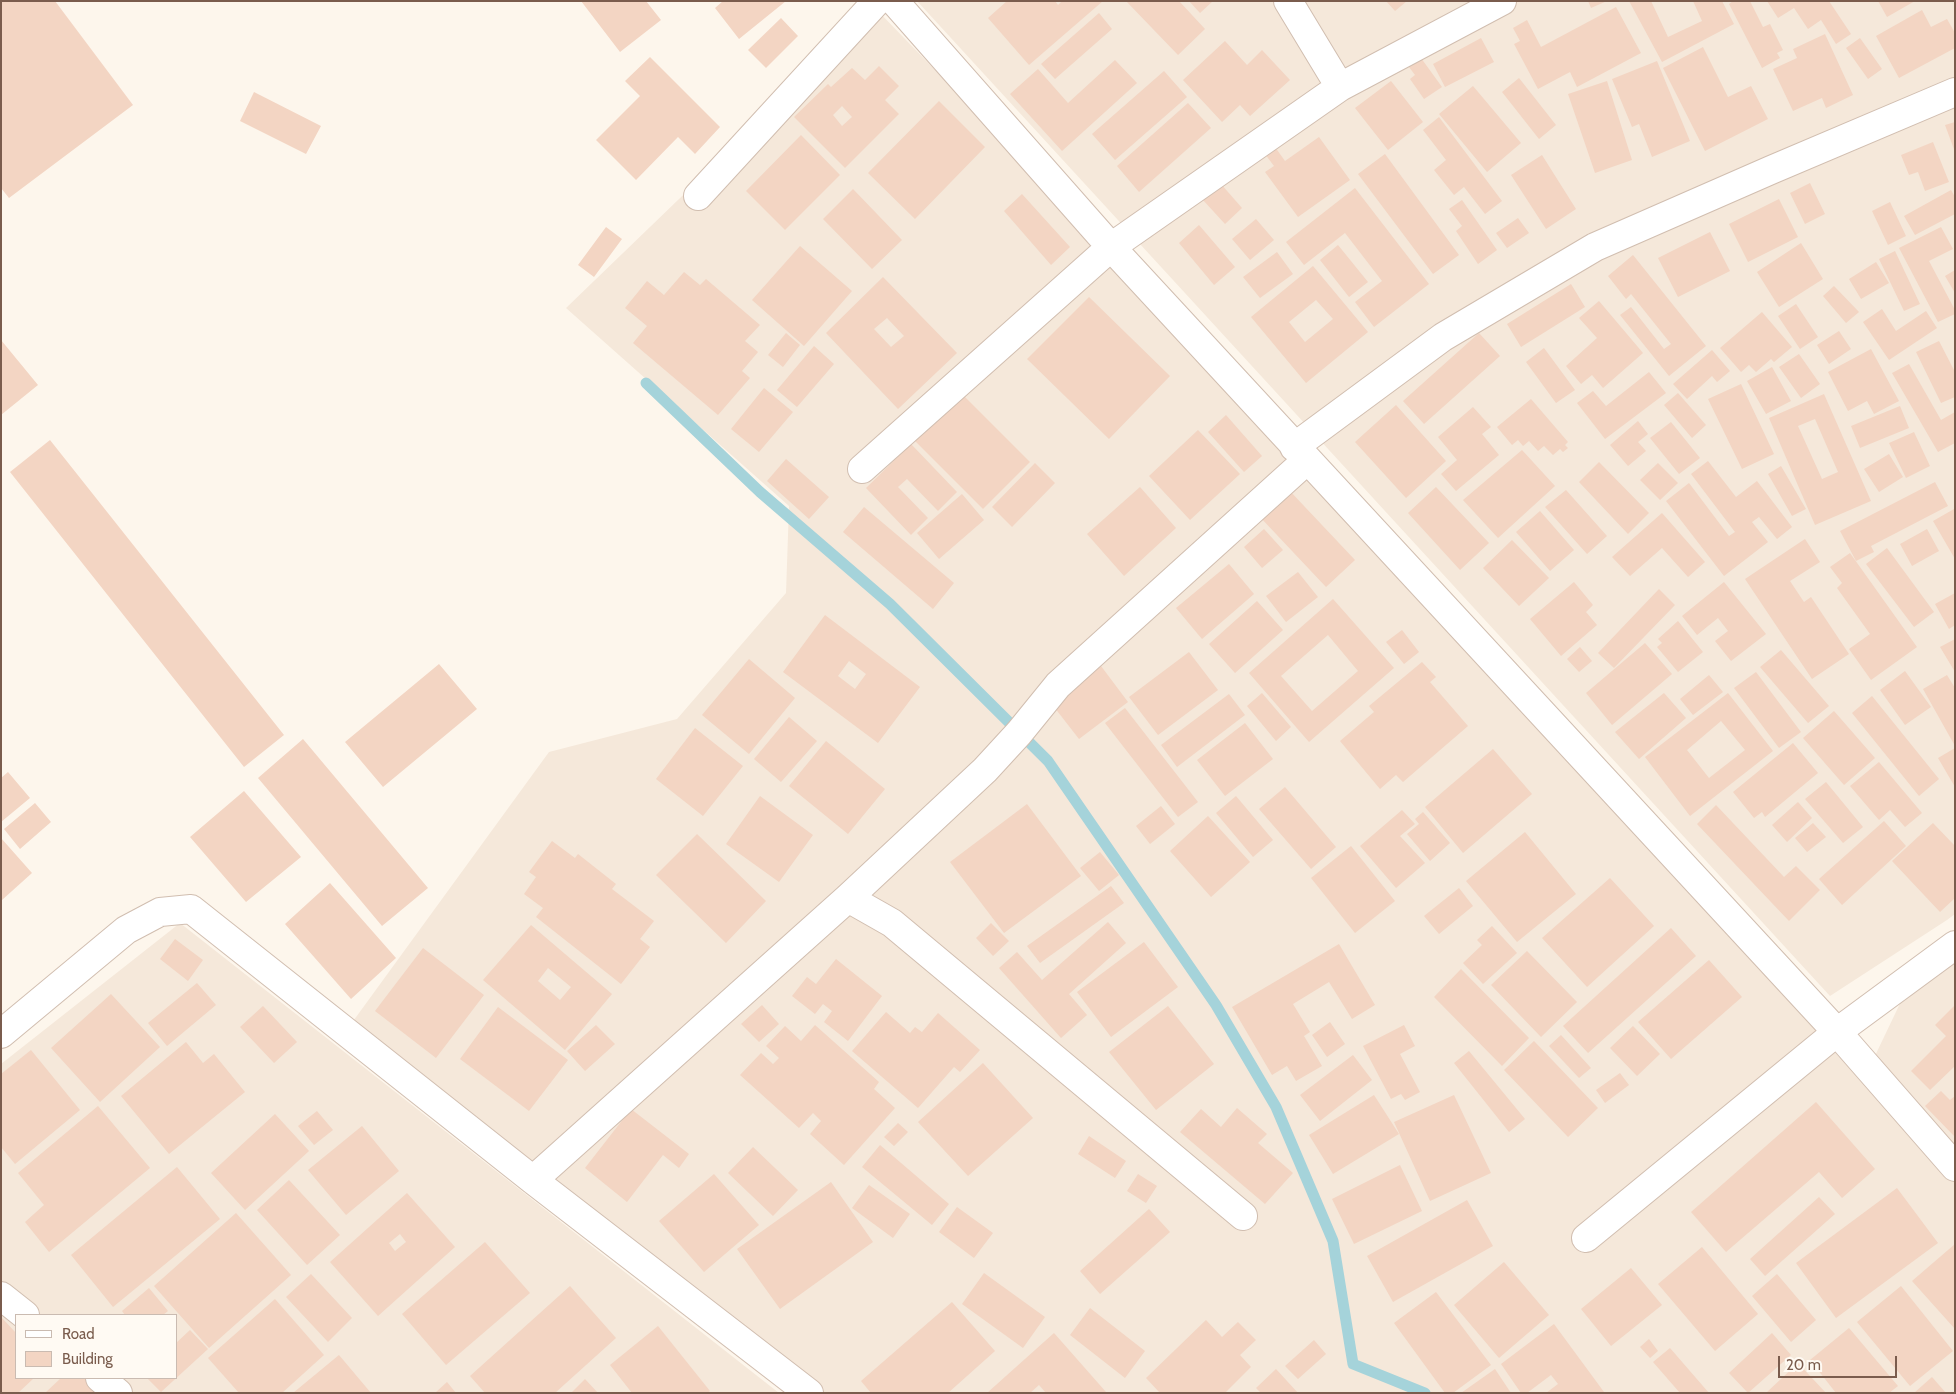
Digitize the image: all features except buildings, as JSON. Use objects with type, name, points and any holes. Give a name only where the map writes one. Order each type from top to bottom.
[{"type":"street","points":[[698,196],[877,1]]},
{"type":"street","points":[[894,1],[1112,247],[1300,453],[1837,1032],[1955,1167]]},
{"type":"street","points":[[1288,1],[1340,87]]},
{"type":"street","points":[[862,469],[1112,247],[1340,87],[1502,1]]},
{"type":"street","points":[[533,1180],[848,898],[985,770],[1068,676],[1300,453],[1443,337],[1595,247],[1955,92]]},
{"type":"street","points":[[848,898],[892,924],[1243,1216]]},
{"type":"street","points":[[1,1034],[126,930],[160,912],[191,909],[798,1390]]},
{"type":"street","points":[[1586,1238],[1837,1032],[1955,946]]},
{"type":"street","points":[[1,1296],[24,1314]]},
{"type":"street","points":[[101,1379],[118,1393]]},
{"type":"shaded area","points":[[917,1],[1955,1],[1955,914],[1830,996]]},
{"type":"shaded area","points":[[876,9],[1307,454],[1955,1183],[1955,1393],[822,1393],[351,1024],[549,752],[677,719],[786,593],[789,506],[566,308]]},
{"type":"shaded area","points":[[180,923],[779,1393],[1,1393],[1,1064]]},
{"type":"shaded area","points":[[1955,935],[1955,1153],[1873,1060],[1927,947]]},
{"type":"waterway","points":[[646,383],[760,492],[890,604],[1048,761],[1216,1005],[1276,1107],[1333,1241],[1353,1364],[1425,1393]]}]
